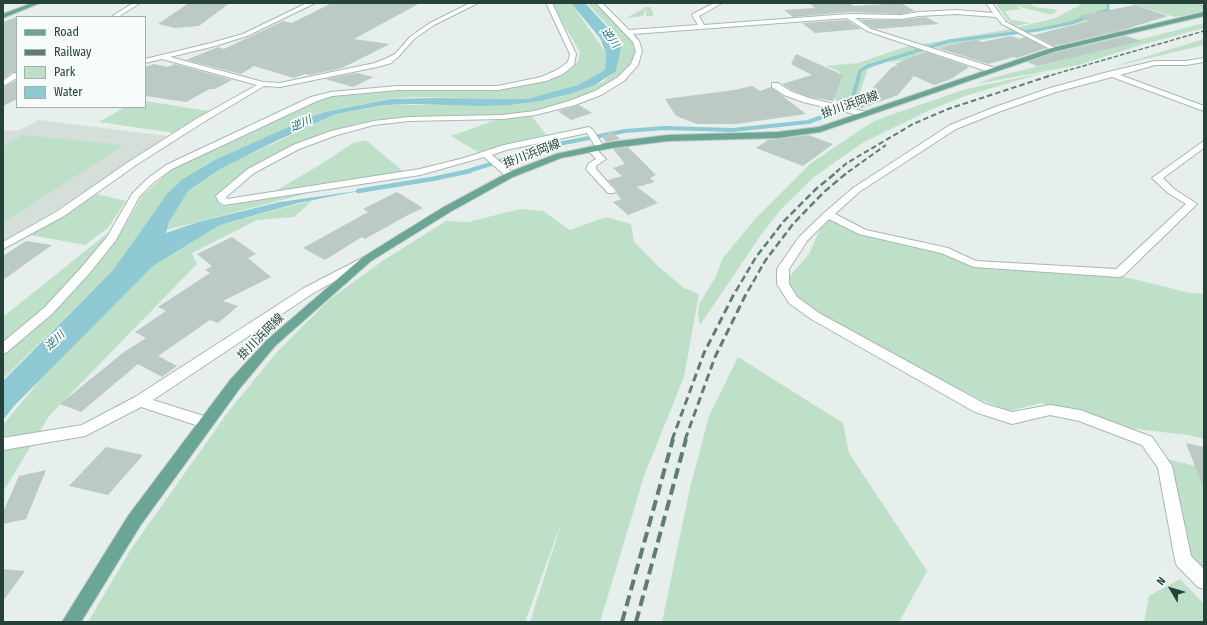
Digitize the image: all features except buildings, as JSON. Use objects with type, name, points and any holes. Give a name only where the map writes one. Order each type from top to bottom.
[{"type":"main road","points":[[3,16],[37,3]]},
{"type":"main road","name":"掛川浜岡線","points":[[71,622],[134,521],[205,422],[235,384],[271,343],[367,259],[446,210],[510,175],[595,143],[668,138],[778,135],[820,129],[858,113],[1054,49],[1204,14]]},
{"type":"street","points":[[116,16],[137,3]]},
{"type":"street","points":[[146,61],[245,35],[312,3]]},
{"type":"street","points":[[162,57],[263,84],[280,85],[377,66],[398,55],[412,38],[432,24],[475,3]]},
{"type":"street","points":[[3,349],[48,311],[84,272],[112,238],[135,196],[150,181],[169,167],[314,99],[331,94],[397,88],[498,88],[543,79],[560,72],[571,64],[572,54],[549,3]]},
{"type":"street","points":[[599,3],[636,41],[639,51],[634,65],[621,79],[598,93],[572,103],[535,113],[502,117],[409,119],[374,123],[334,133],[296,147],[251,171],[221,196],[224,202],[420,172],[488,156],[504,148],[536,140],[589,130],[601,159],[592,165],[591,169],[611,191]]},
{"type":"street","points":[[702,26],[695,15],[719,3]]},
{"type":"street","points":[[989,3],[1004,23],[1054,49]]},
{"type":"street","points":[[628,32],[848,16],[901,17],[919,14],[956,12],[998,15]]},
{"type":"street","points":[[848,16],[869,30],[992,70]]},
{"type":"street","points":[[1204,60],[1186,63],[1156,63],[1111,74],[1053,90],[998,109],[954,127],[908,155],[856,190],[803,239],[783,269],[783,284],[793,300],[815,316],[980,408],[1012,418],[1050,410],[1080,416],[1147,441],[1165,466],[1183,560],[1204,581]]},
{"type":"street","points":[[1111,74],[1204,109]]},
{"type":"street","points":[[3,76],[16,77]]},
{"type":"street","points":[[3,84],[16,77]]},
{"type":"street","points":[[3,246],[60,214],[140,158],[199,121],[263,84]]},
{"type":"street","points":[[775,85],[787,93],[806,100],[858,113]]},
{"type":"street","points":[[828,215],[863,232],[944,250],[974,264],[1119,273],[1192,204],[1171,191],[1157,178],[1204,144]]},
{"type":"street","points":[[488,156],[510,175]]},
{"type":"street","points":[[4,444],[85,430],[140,401],[308,291],[367,259]]},
{"type":"street","points":[[140,401],[205,422]]},
{"type":"shaded area","points":[[39,120],[167,136],[54,212],[3,241],[3,130],[17,131]]},
{"type":"green space","points":[[553,3],[571,3],[606,53],[605,70],[578,85],[527,99],[413,97],[389,99],[325,112],[176,186],[157,208],[113,270],[3,379],[3,349],[61,303],[119,236],[142,196],[171,170],[204,150],[296,108],[338,93],[399,89],[506,89],[551,79],[578,62],[580,52],[555,10]]},
{"type":"green space","points":[[587,3],[597,3],[599,7],[631,40],[636,48],[632,62],[623,74],[598,91],[586,97],[534,112],[502,116],[417,116],[354,125],[292,146],[248,169],[217,197],[221,205],[307,189],[305,194],[166,230],[173,214],[188,191],[219,169],[336,114],[389,105],[511,105],[561,97],[603,82],[617,68],[621,40]]},
{"type":"green space","points":[[995,3],[1027,3],[1036,7],[1057,10],[1054,14],[1048,14],[1016,6],[1020,9],[1005,11],[1011,20],[1031,23],[1015,26],[1008,20]]},
{"type":"green space","points":[[1078,3],[1108,3],[1106,9],[1110,10],[1094,19],[1071,25],[929,49],[912,60],[886,62],[868,69],[854,110],[838,104],[827,84],[840,79],[840,72],[826,66],[858,63],[905,47],[1011,29],[1056,18],[1080,5]]},
{"type":"green space","points":[[1129,3],[1199,3],[1204,4],[1204,11],[1175,17]]},
{"type":"green space","points":[[646,7],[650,7],[653,12],[653,16],[646,16],[646,9],[643,16],[626,18]]},
{"type":"green space","points":[[1204,23],[1204,28],[1141,45],[1079,65],[977,84],[992,78]]},
{"type":"green space","points":[[1204,39],[1204,45],[1112,67]]},
{"type":"green space","points":[[1046,72],[965,96],[930,110],[864,142],[814,177],[784,206],[763,232],[700,325],[698,314],[699,304],[715,278],[723,258],[755,219],[811,163],[874,121],[966,89]]},
{"type":"green space","points":[[146,101],[209,111],[174,133],[99,122],[123,108],[146,108]]},
{"type":"green space","points":[[532,116],[546,135],[478,152],[451,136],[496,120]]},
{"type":"green space","points":[[23,135],[124,145],[3,223],[3,146]]},
{"type":"green space","points":[[366,140],[404,172],[275,191],[318,166],[353,143]]},
{"type":"green space","points":[[97,194],[126,201],[108,228],[85,245],[30,235]]},
{"type":"green space","points":[[313,200],[294,217],[257,220],[192,253],[197,264],[49,416],[3,492],[3,425],[46,373],[153,266],[220,225]]},
{"type":"green space","points":[[520,209],[543,211],[570,230],[606,217],[631,224],[634,242],[659,267],[684,288],[699,294],[684,377],[644,476],[600,622],[530,622],[563,518],[525,622],[88,622],[131,549],[228,412],[277,352],[330,299],[381,262],[446,221],[468,222]]},
{"type":"green space","points":[[825,218],[858,234],[944,250],[974,264],[1130,278],[1190,293],[1204,294],[1204,439],[1188,435],[1136,429],[1086,418],[1041,403],[1009,411],[984,401],[815,316],[783,284],[809,254]]},
{"type":"green space","points":[[109,232],[48,311],[3,344],[3,317]]},
{"type":"green space","points":[[738,357],[843,423],[849,453],[927,571],[899,622],[662,622],[690,488],[709,416]]},
{"type":"green space","points":[[1158,457],[1204,468],[1204,580],[1183,560]]},
{"type":"green space","points":[[1180,579],[1204,604],[1204,622],[1144,622],[1149,596]]},
{"type":"water","name":"逆川","points":[[571,3],[585,3],[622,43],[616,71],[595,85],[570,94],[541,101],[511,105],[483,106],[412,104],[385,105],[336,114],[276,141],[220,169],[188,191],[169,222],[166,233],[198,222],[280,202],[364,190],[298,203],[220,225],[153,266],[14,406],[3,420],[3,381],[113,270],[167,194],[183,179],[215,160],[325,112],[391,99],[527,99],[578,85],[605,70],[606,53],[600,38]]},
{"type":"waterway","points":[[1097,13],[1108,10],[1108,3]]},
{"type":"waterway","points":[[858,77],[860,71],[868,66],[949,41],[1038,30],[1071,23],[1089,16]]},
{"type":"waterway","points":[[465,172],[548,146],[625,131],[665,128],[733,130],[808,122],[840,111],[851,103],[859,76]]},
{"type":"waterway","points":[[358,191],[470,171]]},
{"type":"railway","points":[[1045,77],[1204,31]]},
{"type":"railway","points":[[836,172],[847,163],[913,124],[948,109],[1049,76]]},
{"type":"railway","points":[[848,172],[886,145]]},
{"type":"railway","points":[[736,291],[756,257],[784,221],[816,189],[838,171]]},
{"type":"railway","points":[[748,291],[765,261],[793,224],[824,192],[849,171]]},
{"type":"railway","points":[[672,440],[704,353],[736,290]]},
{"type":"railway","points":[[685,440],[715,357],[748,290]]},
{"type":"railway","points":[[622,622],[673,439]]},
{"type":"railway","points":[[636,622],[686,439]]}]
